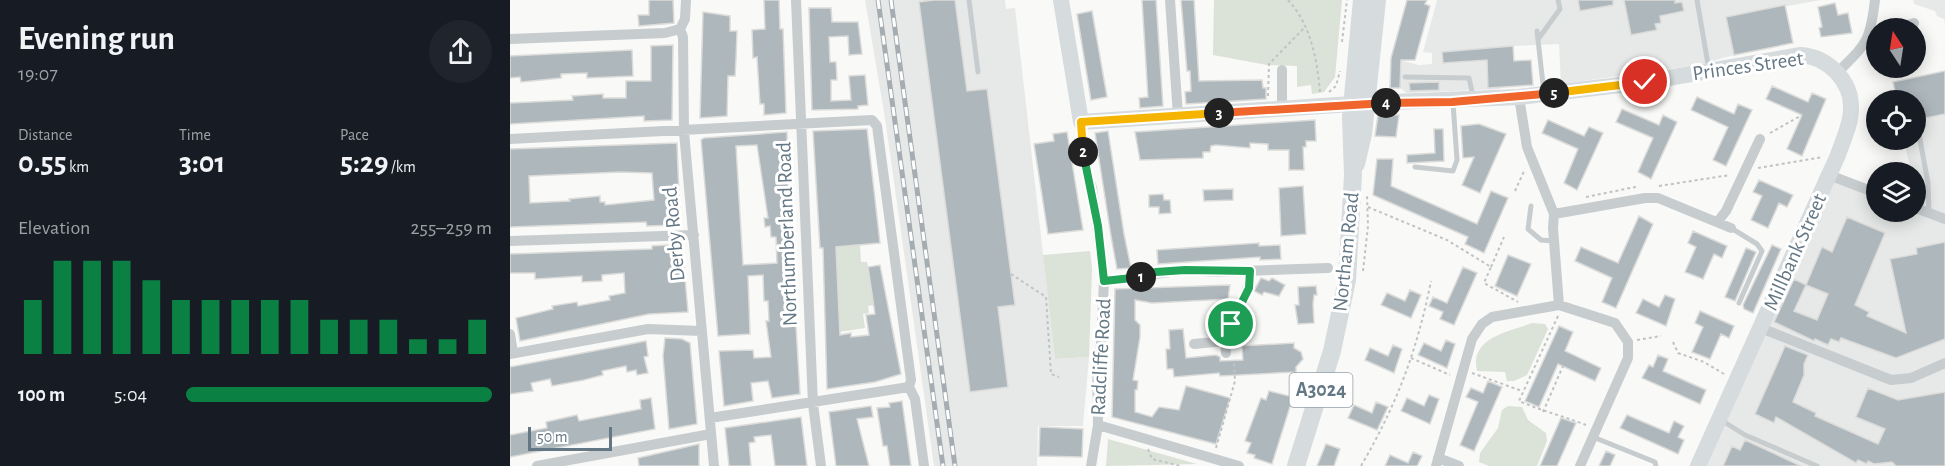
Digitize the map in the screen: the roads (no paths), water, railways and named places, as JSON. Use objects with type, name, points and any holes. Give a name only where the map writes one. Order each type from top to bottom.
[{"type":"main road","name":"Northam Road","points":[[1360,103],[1362,0]]},
{"type":"main road","name":"Northam Road","points":[[1296,466],[1323,382],[1341,312],[1351,237],[1353,175],[1350,139],[1360,103],[1377,0]]},
{"type":"street","name":"Derby Road","points":[[686,0],[685,19],[680,29],[683,37],[684,132],[714,466]]},
{"type":"street","name":"Northumberland Road","points":[[796,0],[813,404],[821,466]]},
{"type":"street","name":"Radcliffe Road","points":[[1061,0],[1081,122],[1086,170],[1092,188],[1104,281],[1101,345],[1097,360],[1098,425],[1091,466]]},
{"type":"street","points":[[1170,0],[1178,116]]},
{"type":"street","points":[[1873,18],[1875,0]]},
{"type":"street","points":[[510,39],[665,33],[680,29]]},
{"type":"street","points":[[1838,72],[1866,44]]},
{"type":"street","name":"Princes Street","points":[[1081,122],[1360,103],[1452,102],[1519,97],[1801,56],[1811,56],[1838,72]]},
{"type":"street","points":[[1282,70],[1282,110]]},
{"type":"street","name":"Millbank Street","points":[[1698,466],[1838,155],[1851,107],[1845,83],[1838,72]]},
{"type":"street","points":[[1519,97],[1523,133],[1554,214],[1554,241],[1561,306]]},
{"type":"street","points":[[510,139],[684,132],[872,120],[877,126],[880,145],[911,380],[909,387],[915,399],[924,466]]},
{"type":"street","points":[[1718,221],[1760,139]]},
{"type":"street","points":[[1829,175],[1866,189]]},
{"type":"street","points":[[1554,214],[1645,198],[1658,198],[1731,228]]},
{"type":"street","points":[[1926,212],[1945,219]]},
{"type":"street","points":[[510,241],[694,235]]},
{"type":"street","points":[[1104,281],[1146,277],[1156,272],[1328,268]]},
{"type":"street","points":[[1194,344],[1226,347],[1233,318],[1249,288],[1250,271]]},
{"type":"street","points":[[1459,466],[1437,462],[1472,339],[1482,324],[1492,317],[1561,306],[1615,323],[1628,342],[1628,358],[1580,466]]},
{"type":"street","points":[[1761,328],[1891,380],[1911,378],[1945,363]]},
{"type":"street","points":[[510,334],[512,353],[648,329],[702,331]]},
{"type":"street","points":[[710,418],[813,404],[909,387]]},
{"type":"street","points":[[1098,425],[1206,460],[1239,466]]},
{"type":"street","points":[[537,466],[711,434]]},
{"type":"lane","points":[[969,0],[978,72]]},
{"type":"lane","points":[[1544,94],[1538,34],[1560,9],[1558,0]]},
{"type":"lane","points":[[1697,0],[1709,71]]},
{"type":"lane","points":[[1405,77],[1469,78],[1474,100]]},
{"type":"lane","points":[[1414,167],[1454,171],[1457,160],[1452,102]]},
{"type":"lane","points":[[1922,150],[1928,183],[1929,213]]},
{"type":"lane","points":[[1531,206],[1528,229],[1542,240],[1554,241]]},
{"type":"lane","points":[[1731,228],[1757,244],[1762,251],[1739,303]]},
{"type":"lane","points":[[1720,419],[1745,435],[1817,466]]},
{"type":"lane","points":[[1593,437],[1655,462],[1656,466]]},
{"type":"railway","points":[[878,0],[943,466]]},
{"type":"railway","points":[[891,0],[955,466]]}]
